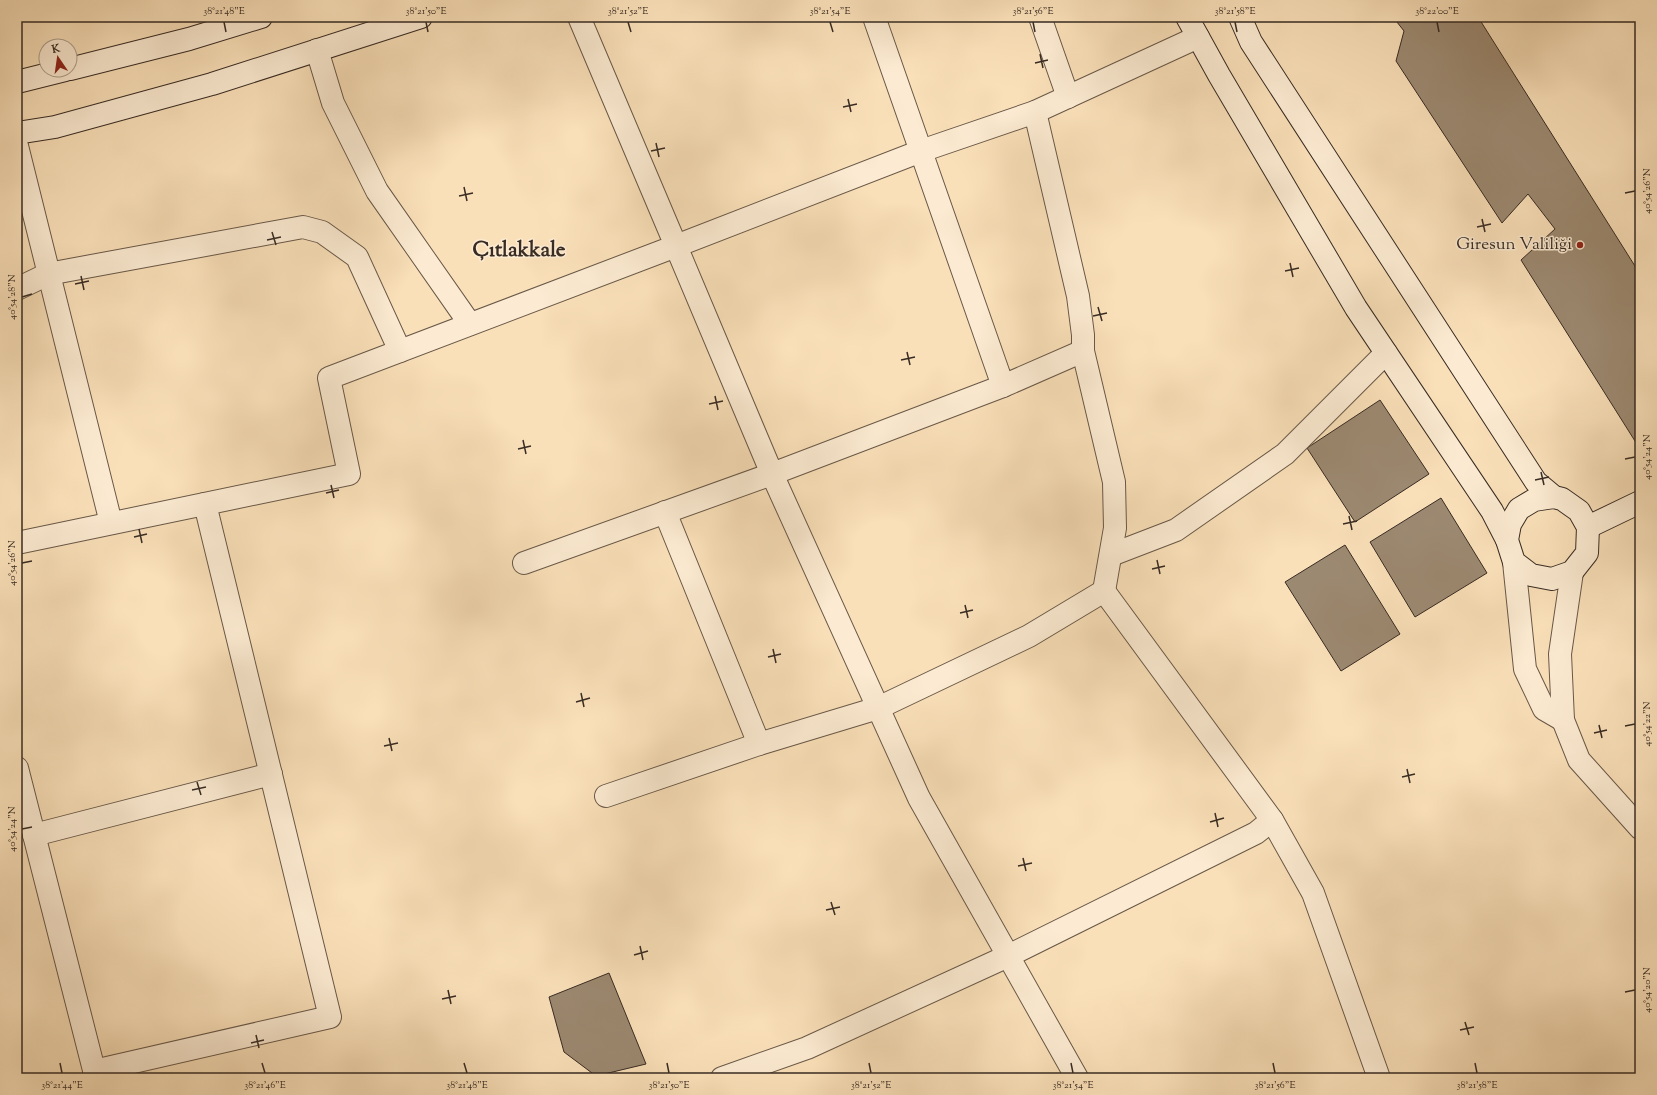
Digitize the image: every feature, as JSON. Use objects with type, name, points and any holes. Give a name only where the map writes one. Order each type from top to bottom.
[{"type":"street","points":[[78,67],[189,39],[261,17]]},
{"type":"street","points":[[17,133],[55,127],[212,84],[421,17]]},
{"type":"street","points":[[579,17],[772,474],[919,798],[1077,1078]]},
{"type":"street","points":[[874,17],[1003,386]]},
{"type":"street","points":[[1040,17],[1068,97]]},
{"type":"street","points":[[1187,17],[1219,75],[1356,308],[1492,511],[1507,540],[1514,562],[1526,669],[1544,709],[1563,720]]},
{"type":"street","points":[[1246,20],[1251,42],[1536,482],[1554,497]]},
{"type":"street","points":[[17,543],[349,474],[329,378],[921,151],[1035,112],[1198,36]]},
{"type":"street","points":[[317,50],[333,103],[377,191],[470,324]]},
{"type":"street","points":[[17,82],[38,77]]},
{"type":"street","points":[[1035,112],[1078,296],[1083,335],[1083,351],[1114,482],[1115,528],[1104,591],[1272,820],[1313,893],[1379,1078]]},
{"type":"street","points":[[17,146],[48,274],[112,523]]},
{"type":"street","points":[[17,289],[48,274],[303,227],[322,232],[357,257],[400,351]]},
{"type":"street","points":[[524,563],[772,474],[1003,386],[1083,351]]},
{"type":"street","points":[[1110,554],[1176,530],[1285,454],[1386,353]]},
{"type":"street","points":[[1507,540],[1510,524],[1519,509],[1534,500],[1554,497],[1562,499],[1579,511],[1588,527],[1587,553],[1572,572],[1560,654],[1563,720],[1579,760],[1640,828]]},
{"type":"street","points":[[1588,527],[1640,502]]},
{"type":"street","points":[[17,768],[95,1075],[330,1017],[205,504]]},
{"type":"street","points":[[665,512],[759,744]]},
{"type":"street","points":[[1514,562],[1531,576],[1552,579],[1572,572]]},
{"type":"street","points":[[606,796],[759,744],[878,708],[1029,636],[1104,591]]},
{"type":"street","points":[[34,835],[271,774]]},
{"type":"street","points":[[722,1078],[807,1048],[1008,956],[1256,833],[1272,820]]},
{"type":"building","name":"Giresun Valiliği","points":[[1393,17],[1478,17],[1640,274],[1640,449],[1521,260],[1555,229],[1528,194],[1502,223],[1396,61],[1404,31]]},
{"type":"building","points":[[1380,400],[1429,474],[1355,522],[1307,448]]},
{"type":"building","points":[[1441,498],[1487,573],[1415,617],[1370,542]]},
{"type":"building","points":[[1345,545],[1400,634],[1341,671],[1285,582]]},
{"type":"building","points":[[609,973],[646,1064],[596,1076],[564,1052],[549,997]]},
{"type":"place","name":"Giresun Valiliği","points":[[1580,245]]},
{"type":"district","name":"Çıtlakkale","points":[[519,251]]}]
